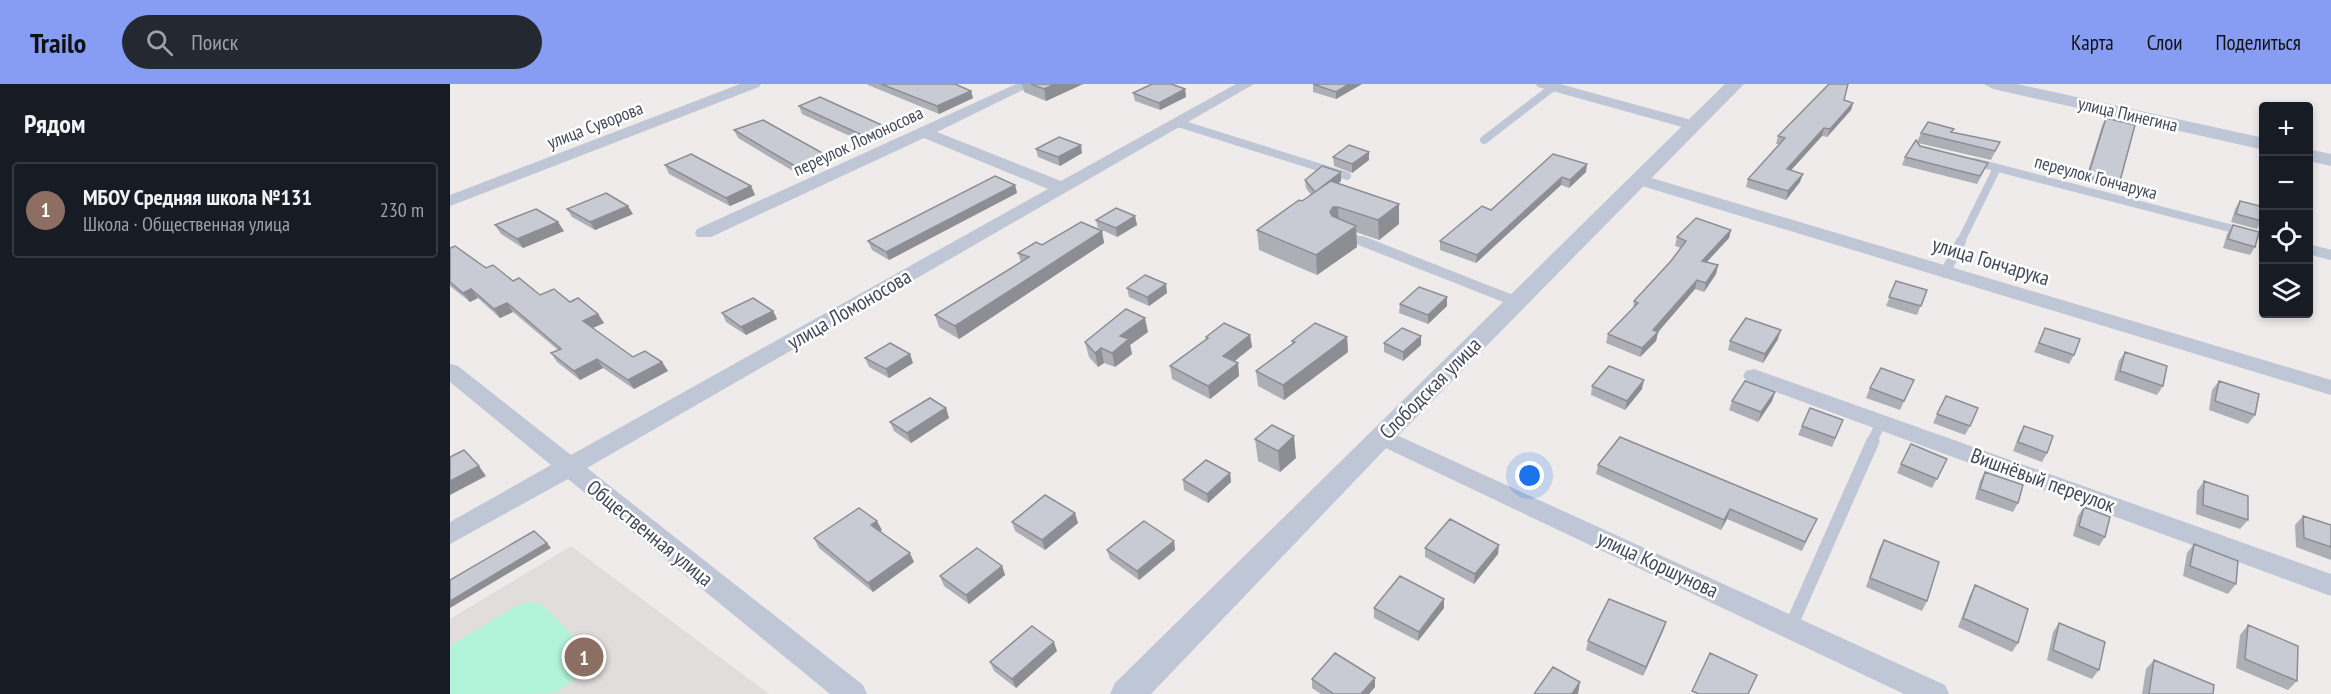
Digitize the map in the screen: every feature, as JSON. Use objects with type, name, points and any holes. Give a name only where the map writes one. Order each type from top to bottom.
[{"type":"street","name":"улица Суворова","points":[[450,201],[754,84]]},
{"type":"street","name":"переулок Ломоносова","points":[[704,233],[1028,84]]},
{"type":"street","name":"улица Ломоносова","points":[[450,534],[1247,84]]},
{"type":"street","name":"Слободская улица","points":[[1128,694],[1381,436],[1735,84]]},
{"type":"street","name":"улица Пинегина","points":[[1993,84],[2259,143]]},
{"type":"street","points":[[1548,85],[1693,125]]},
{"type":"street","points":[[923,132],[1062,188]]},
{"type":"street","points":[[2313,155],[2331,160]]},
{"type":"street","name":"улица Гончарука","points":[[1638,180],[2331,388]]},
{"type":"street","name":"Общественная улица","points":[[450,371],[852,694]]},
{"type":"street","name":"Вишнёвый переулок","points":[[1754,376],[2331,585]]},
{"type":"street","name":"улица Коршунова","points":[[1381,436],[1934,694]]},
{"type":"lane","points":[[1484,140],[1548,85]]},
{"type":"lane","points":[[1178,123],[1347,176]]},
{"type":"lane","name":"переулок Гончарука","points":[[1964,160],[2259,236]]},
{"type":"lane","points":[[1945,273],[1997,168]]},
{"type":"lane","points":[[1336,232],[1517,302]]},
{"type":"lane","points":[[2313,250],[2331,255]]},
{"type":"lane","points":[[1791,626],[1881,422]]},
{"type":"shaded area","points":[[571,546],[769,694],[450,694],[450,619]]},
{"type":"green space","points":[[531,602],[542,604],[590,654],[576,677],[553,693],[450,694],[450,646],[516,606]]},
{"type":"building","points":[[881,84],[955,84],[971,91],[937,106]]},
{"type":"building","points":[[1031,84],[1055,84],[1044,89]]},
{"type":"building","points":[[1152,84],[1171,84],[1185,89],[1159,103],[1133,93]]},
{"type":"building","points":[[1313,84],[1349,84],[1336,92]]},
{"type":"building","points":[[1829,84],[1848,84],[1844,100],[1853,103],[1830,129],[1824,128],[1787,169],[1803,174],[1788,191],[1748,179],[1785,138],[1778,136]]},
{"type":"building","points":[[820,97],[886,127],[864,136],[799,106]]},
{"type":"building","points":[[2106,118],[2135,125],[2120,181],[2089,173]]},
{"type":"building","points":[[763,120],[824,154],[795,166],[734,130]]},
{"type":"building","points":[[1928,122],[1954,129],[1951,132],[2000,142],[1995,151],[1921,133]]},
{"type":"building","points":[[1059,137],[1081,145],[1058,157],[1036,149]]},
{"type":"building","points":[[1916,140],[1920,146],[1988,163],[1980,176],[1905,157]]},
{"type":"building","points":[[1349,145],[1369,152],[1352,164],[1333,157]]},
{"type":"building","points":[[691,154],[751,186],[726,198],[665,165]]},
{"type":"building","points":[[1553,154],[1587,164],[1570,180],[1562,177],[1477,255],[1440,241],[1482,206],[1491,210]]},
{"type":"building","points":[[1322,166],[1341,172],[1315,192],[1305,180]]},
{"type":"building","points":[[995,176],[1015,185],[886,252],[868,241]]},
{"type":"building","points":[[1331,181],[1399,204],[1378,220],[1333,207],[1330,212],[1332,216],[1356,226],[1316,255],[1257,230],[1299,200],[1302,201]]},
{"type":"building","points":[[606,193],[628,206],[590,222],[567,209]]},
{"type":"building","points":[[2240,201],[2259,206],[2259,220],[2236,214]]},
{"type":"building","points":[[1116,208],[1135,216],[1116,228],[1096,220]]},
{"type":"building","points":[[536,209],[558,222],[517,239],[495,225]]},
{"type":"building","points":[[1696,218],[1731,230],[1702,261],[1718,265],[1706,283],[1697,280],[1653,330],[1658,332],[1642,348],[1608,334],[1638,303],[1634,301],[1671,261],[1686,241],[1677,237]]},
{"type":"building","points":[[1081,222],[1102,231],[955,326],[935,315],[1029,257],[1018,253],[1036,242],[1042,245]]},
{"type":"building","points":[[2233,225],[2259,232],[2255,247],[2228,239]]},
{"type":"building","points":[[455,246],[486,268],[493,265],[513,281],[519,278],[540,295],[554,289],[570,302],[578,298],[598,314],[583,321],[633,357],[645,351],[662,362],[628,380],[597,359],[574,371],[551,353],[561,349],[507,303],[494,309],[471,289],[463,293],[450,282],[450,248]]},
{"type":"building","points":[[1145,275],[1166,284],[1147,297],[1127,288]]},
{"type":"building","points":[[1896,281],[1927,290],[1921,306],[1889,297]]},
{"type":"building","points":[[1419,287],[1447,297],[1428,315],[1400,304]]},
{"type":"building","points":[[753,298],[773,311],[741,327],[722,313]]},
{"type":"building","points":[[1126,309],[1145,318],[1120,336],[1129,339],[1112,353],[1101,348],[1095,353],[1085,342]]},
{"type":"building","points":[[1746,318],[1781,330],[1765,354],[1730,341]]},
{"type":"building","points":[[1224,323],[1250,335],[1223,356],[1238,363],[1208,386],[1170,366],[1208,338],[1206,337]]},
{"type":"building","points":[[1315,323],[1347,337],[1283,385],[1256,371],[1295,342],[1292,341]]},
{"type":"building","points":[[1402,328],[1421,336],[1403,352],[1384,343]]},
{"type":"building","points":[[2045,328],[2080,339],[2074,355],[2039,343]]},
{"type":"building","points":[[890,343],[910,354],[886,369],[865,358]]},
{"type":"building","points":[[2125,352],[2167,366],[2163,386],[2120,371]]},
{"type":"building","points":[[1609,366],[1644,380],[1627,401],[1592,386]]},
{"type":"building","points":[[1881,368],[1914,380],[1904,401],[1870,388]]},
{"type":"building","points":[[1745,381],[1775,392],[1761,412],[1732,401]]},
{"type":"building","points":[[2219,381],[2259,394],[2255,415],[2215,401]]},
{"type":"building","points":[[1946,396],[1978,408],[1970,426],[1937,414]]},
{"type":"building","points":[[930,398],[946,408],[907,433],[890,422]]},
{"type":"building","points":[[1810,408],[1843,420],[1835,438],[1802,426]]},
{"type":"building","points":[[1272,425],[1294,436],[1278,451],[1255,439]]},
{"type":"building","points":[[2024,426],[2053,436],[2047,453],[2018,442]]},
{"type":"building","points":[[1620,437],[1817,519],[1805,542],[1730,509],[1724,520],[1598,465]]},
{"type":"building","points":[[1911,444],[1947,459],[1937,479],[1901,464]]},
{"type":"building","points":[[464,450],[479,466],[450,481],[450,457]]},
{"type":"building","points":[[1206,460],[1230,473],[1207,494],[1183,480]]},
{"type":"building","points":[[1985,472],[2023,485],[2018,503],[1980,489]]},
{"type":"building","points":[[2204,481],[2248,496],[2248,520],[2203,505]]},
{"type":"building","points":[[1045,495],[1075,513],[1042,540],[1012,522]]},
{"type":"building","points":[[2084,507],[2110,517],[2105,537],[2079,526]]},
{"type":"building","points":[[859,508],[877,521],[871,525],[910,553],[868,583],[814,538]]},
{"type":"building","points":[[2303,516],[2331,525],[2331,547],[2304,538]]},
{"type":"building","points":[[1450,519],[1499,545],[1475,574],[1425,548]]},
{"type":"building","points":[[1144,521],[1174,541],[1137,571],[1107,550]]},
{"type":"building","points":[[534,531],[547,543],[450,601],[450,580]]},
{"type":"building","points":[[1884,540],[1939,562],[1927,601],[1870,578]]},
{"type":"building","points":[[2194,544],[2238,561],[2236,584],[2190,566]]},
{"type":"building","points":[[977,548],[1002,566],[966,595],[940,576]]},
{"type":"building","points":[[1400,576],[1444,599],[1419,632],[1374,608]]},
{"type":"building","points":[[1975,585],[2028,609],[2018,643],[1963,618]]},
{"type":"building","points":[[1609,599],[1666,622],[1646,667],[1588,641]]},
{"type":"building","points":[[2059,623],[2105,642],[2099,670],[2053,650]]},
{"type":"building","points":[[2248,625],[2298,646],[2297,681],[2245,659]]},
{"type":"building","points":[[1032,626],[1054,642],[1012,679],[990,662]]},
{"type":"building","points":[[1335,653],[1375,678],[1361,694],[1334,694],[1312,679]]},
{"type":"building","points":[[1710,653],[1757,675],[1748,694],[1699,694],[1692,691]]},
{"type":"building","points":[[2154,660],[2214,685],[2213,694],[2149,694]]},
{"type":"building","points":[[1553,667],[1580,682],[1572,694],[1534,694]]},
{"type":"place","name":"МБОУ Средняя школа №131","points":[[584,657]]}]
